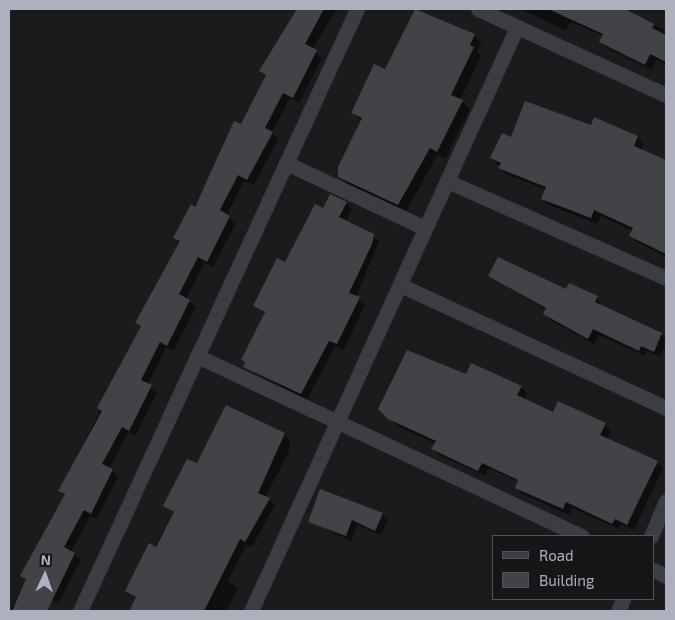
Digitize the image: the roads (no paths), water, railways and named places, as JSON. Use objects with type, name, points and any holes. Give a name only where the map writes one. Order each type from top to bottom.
[{"type":"street","points":[[80,611],[357,9]]},
{"type":"street","points":[[478,9],[666,95]]},
{"type":"street","points":[[251,611],[517,27]]},
{"type":"street","points":[[286,163],[425,228]]},
{"type":"street","points":[[447,181],[666,278]]},
{"type":"street","points":[[400,285],[666,408]]},
{"type":"street","points":[[198,356],[580,535]]},
{"type":"street","points":[[651,535],[666,501]]}]
